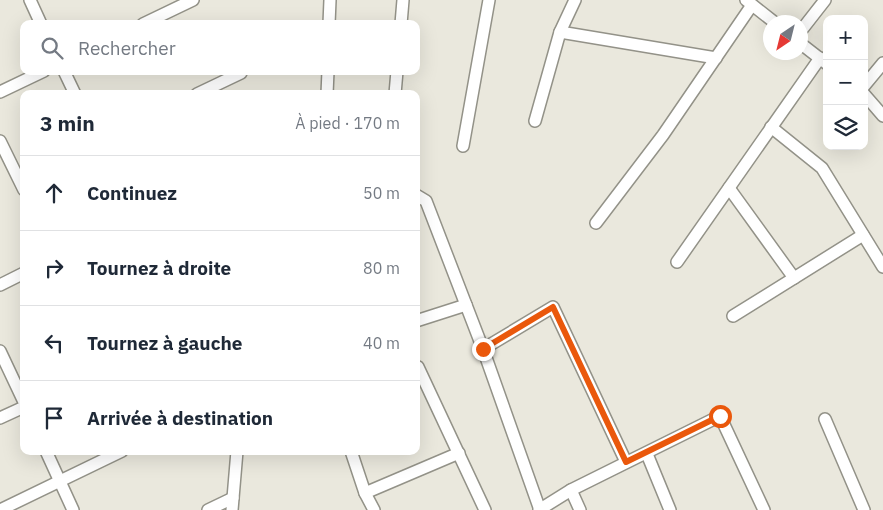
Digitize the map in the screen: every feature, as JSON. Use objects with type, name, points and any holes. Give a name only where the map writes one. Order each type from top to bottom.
[{"type":"street","points":[[30,0],[39,20]]},
{"type":"street","points":[[152,20],[194,0]]},
{"type":"street","points":[[329,20],[330,0]]},
{"type":"street","points":[[402,20],[404,0]]},
{"type":"street","points":[[463,146],[489,0]]},
{"type":"street","points":[[535,121],[560,32],[575,0]]},
{"type":"street","points":[[808,22],[825,0]]},
{"type":"street","points":[[596,222],[663,135],[716,58],[749,2],[765,15]]},
{"type":"street","points":[[560,32],[716,58]]},
{"type":"street","points":[[677,262],[771,128],[823,61],[808,49]]},
{"type":"street","points":[[868,81],[883,63]]},
{"type":"street","points":[[0,92],[36,75]]},
{"type":"street","points":[[66,75],[73,90]]},
{"type":"street","points":[[205,90],[237,75]]},
{"type":"street","points":[[327,90],[328,75]]},
{"type":"street","points":[[395,90],[397,75]]},
{"type":"street","points":[[868,99],[883,116]]},
{"type":"street","points":[[771,128],[822,168],[883,267]]},
{"type":"street","points":[[0,140],[20,182]]},
{"type":"street","points":[[729,188],[794,278]]},
{"type":"street","points":[[420,197],[426,201],[483,349],[539,510],[571,490],[626,462],[647,454],[720,416],[764,510]]},
{"type":"street","points":[[733,316],[863,236]]},
{"type":"street","points":[[0,285],[20,275]]},
{"type":"street","points":[[420,320],[466,305]]},
{"type":"street","points":[[483,349],[553,307],[626,462]]},
{"type":"street","points":[[0,351],[20,394]]},
{"type":"street","points":[[420,371],[485,510]]},
{"type":"street","points":[[0,418],[20,409]]},
{"type":"street","points":[[825,419],[864,510]]},
{"type":"street","points":[[365,493],[459,453]]},
{"type":"street","points":[[647,454],[670,510]]},
{"type":"street","points":[[48,455],[73,510]]},
{"type":"street","points":[[0,510],[114,455]]},
{"type":"street","points":[[208,510],[232,504],[236,455]]},
{"type":"street","points":[[353,455],[365,493],[374,510]]},
{"type":"street","points":[[571,490],[580,510]]},
{"type":"route","points":[[483,349],[553,307],[626,462],[647,454],[720,416]]}]
